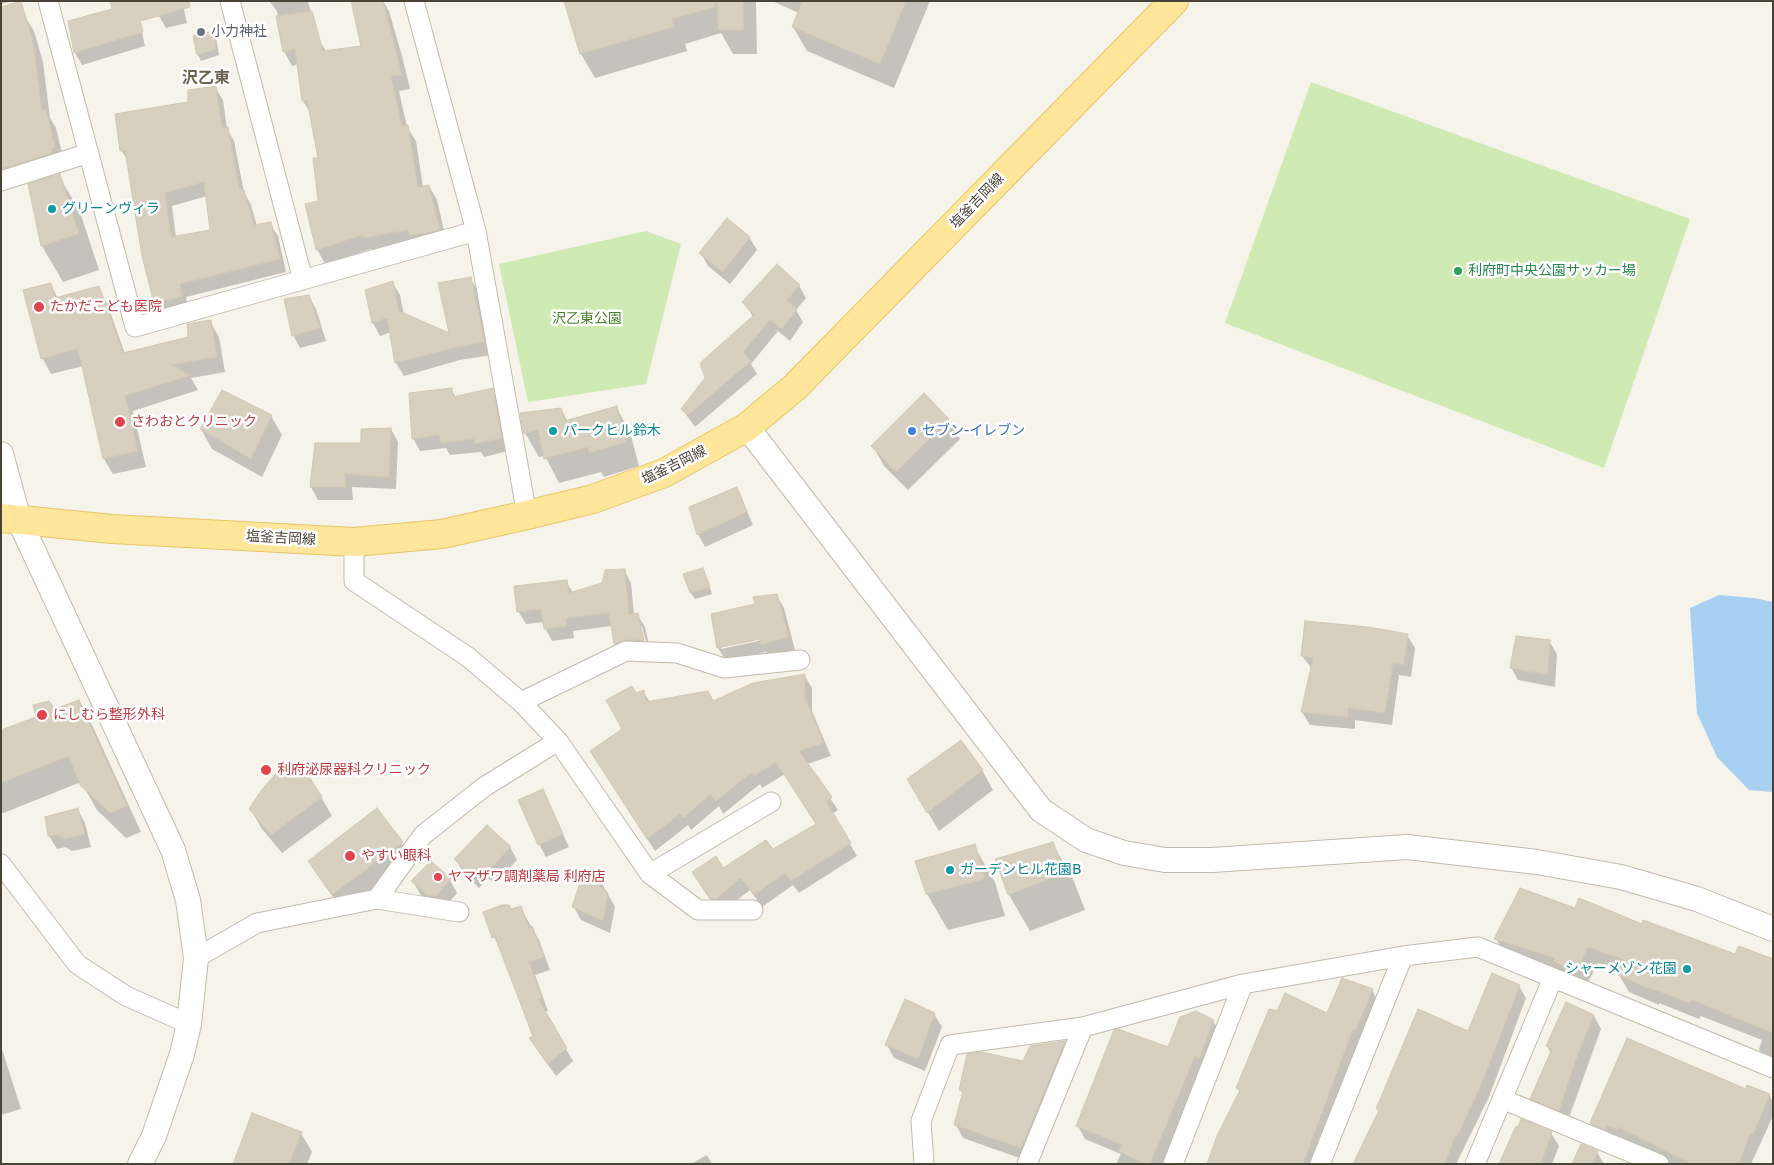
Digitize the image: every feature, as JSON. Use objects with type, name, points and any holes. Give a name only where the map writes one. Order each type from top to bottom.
[{"type":"main road","name":"塩釜吉岡線","points":[[10,519],[112,529],[354,542],[442,534],[593,499],[664,473],[747,427],[795,387],[1174,1]]},
{"type":"street","points":[[48,1],[135,327],[476,232]]},
{"type":"street","points":[[230,1],[304,280]]},
{"type":"street","points":[[414,1],[476,232],[527,515]]},
{"type":"street","points":[[1,181],[89,154]]},
{"type":"street","points":[[747,427],[1041,810],[1086,840],[1124,853],[1165,860],[1212,860],[1407,847],[1537,862],[1621,877],[1697,899],[1773,929]]},
{"type":"street","points":[[1,454],[10,519],[173,850],[188,900],[196,958],[189,1024],[182,1054],[154,1136],[140,1164]]},
{"type":"street","points":[[354,542],[354,581],[468,657],[521,702],[558,741],[650,874],[698,910],[753,910]]},
{"type":"street","points":[[521,702],[626,650],[677,653],[724,668],[800,660]]},
{"type":"street","points":[[377,899],[423,835],[484,787],[558,741]]},
{"type":"street","points":[[650,874],[771,802]]},
{"type":"street","points":[[1,864],[77,964],[126,996],[189,1024]]},
{"type":"street","points":[[196,958],[258,924],[377,899],[459,912]]},
{"type":"street","points":[[924,1164],[921,1121],[950,1045],[1083,1027],[1243,984],[1403,956],[1478,947],[1773,1068]]},
{"type":"street","points":[[1320,1164],[1403,956]]},
{"type":"street","points":[[1475,1164],[1553,978]]},
{"type":"street","points":[[1173,1164],[1243,984]]},
{"type":"street","points":[[1027,1164],[1083,1027]]},
{"type":"street","points":[[1502,1099],[1628,1158],[1659,1164]]},
{"type":"green space","name":"利府町中央公園サッカー場","points":[[1311,82],[1690,219],[1604,468],[1225,323]]},
{"type":"green space","name":"沢乙東公園","points":[[646,231],[681,244],[646,384],[528,402],[499,264]]},
{"type":"water","points":[[1719,595],[1754,598],[1773,602],[1773,792],[1749,790],[1717,757],[1697,713],[1690,608]]},
{"type":"building","points":[[21,1],[33,42],[42,110],[46,109],[55,147],[52,148],[53,153],[1,169],[1,7]]},
{"type":"building","points":[[110,1],[189,1],[190,7],[140,21],[143,32],[74,53],[68,21],[112,9]]},
{"type":"building","points":[[351,1],[383,1],[402,75],[391,76],[402,126],[408,125],[418,187],[429,185],[440,230],[409,236],[408,230],[364,238],[363,235],[316,250],[305,204],[318,201],[313,158],[318,158],[307,100],[302,101],[295,49],[283,52],[276,16],[312,11],[323,51],[361,46]]},
{"type":"building","points":[[564,1],[715,1],[715,7],[672,19],[674,27],[580,54]]},
{"type":"building","points":[[717,1],[743,1],[744,30],[718,30]]},
{"type":"building","points":[[802,1],[906,1],[880,64],[792,27]]},
{"type":"building","points":[[214,31],[216,49],[197,55],[193,36]]},
{"type":"building","points":[[216,86],[222,128],[228,127],[239,188],[244,190],[254,225],[271,222],[280,259],[180,284],[182,297],[154,303],[142,256],[125,150],[120,151],[115,114],[188,102],[188,90]],"holes":[[[204,182],[210,230],[171,237],[165,193]]]},
{"type":"building","name":"グリーンヴィラ","points":[[60,174],[79,234],[41,246],[28,184]]},
{"type":"building","points":[[727,218],[750,237],[723,272],[699,253]]},
{"type":"building","points":[[777,264],[800,285],[787,300],[797,309],[782,329],[770,320],[743,352],[751,361],[688,415],[681,409],[705,378],[700,363],[754,315],[742,302]]},
{"type":"building","points":[[471,277],[485,342],[395,363],[387,318],[372,323],[365,290],[393,281],[399,311],[449,333],[438,283]]},
{"type":"building","points":[[51,283],[55,298],[99,286],[123,353],[188,337],[187,324],[211,320],[217,357],[171,365],[191,375],[125,396],[138,451],[103,459],[78,349],[41,359],[23,290]]},
{"type":"building","points":[[309,295],[320,328],[292,336],[284,299]]},
{"type":"building","points":[[452,388],[453,397],[493,388],[502,438],[475,444],[474,439],[441,443],[439,435],[412,439],[409,393]]},
{"type":"building","points":[[222,390],[272,415],[251,459],[200,429]]},
{"type":"building","points":[[924,393],[949,419],[896,472],[871,446]]},
{"type":"building","points":[[617,406],[626,442],[589,453],[588,447],[544,459],[538,430],[524,434],[520,413],[561,408],[565,421]]},
{"type":"building","points":[[391,428],[389,477],[345,474],[346,487],[310,487],[315,443],[361,443],[361,429]]},
{"type":"building","points":[[737,487],[747,512],[697,535],[689,507]]},
{"type":"building","points":[[703,568],[710,587],[690,593],[683,574]]},
{"type":"building","points":[[625,569],[629,615],[638,613],[644,640],[626,640],[614,644],[609,613],[566,618],[567,626],[544,629],[541,609],[517,612],[514,586],[567,580],[569,593],[602,583],[605,570]]},
{"type":"building","points":[[777,594],[789,637],[761,645],[760,639],[717,648],[711,614],[755,604],[753,597]]},
{"type":"building","points":[[1305,621],[1368,627],[1408,634],[1404,665],[1393,663],[1385,713],[1348,708],[1348,717],[1301,712],[1313,658],[1301,656]]},
{"type":"building","points":[[1516,636],[1550,640],[1548,675],[1510,668]]},
{"type":"building","points":[[805,674],[805,697],[824,743],[799,751],[832,797],[826,801],[851,843],[791,881],[785,873],[754,895],[741,878],[716,899],[710,899],[692,872],[716,856],[723,868],[766,840],[773,849],[816,824],[776,762],[754,776],[752,772],[715,802],[711,794],[683,818],[680,814],[647,839],[590,751],[622,729],[606,700],[632,686],[636,693],[644,690],[646,702],[708,691],[713,701],[753,683]]},
{"type":"building","points":[[79,700],[127,806],[110,813],[80,785],[69,756],[1,783],[1,730],[36,717],[33,705],[49,701],[55,709]]},
{"type":"building","points":[[961,740],[983,770],[927,813],[907,779]]},
{"type":"building","points":[[300,762],[322,797],[271,835],[249,809],[263,788],[283,766]]},
{"type":"building","points":[[543,789],[563,834],[538,845],[518,800]]},
{"type":"building","points":[[78,808],[85,834],[64,839],[58,835],[48,836],[45,817]]},
{"type":"building","points":[[377,808],[403,842],[332,895],[308,861]]},
{"type":"building","points":[[487,825],[511,847],[487,872],[480,866],[471,876],[454,859]]},
{"type":"building","points":[[1053,842],[1065,873],[1008,895],[995,859]]},
{"type":"building","name":"ガーデンヒル花園B","points":[[975,844],[985,879],[926,894],[915,861]]},
{"type":"building","points":[[431,861],[451,879],[435,897],[427,895],[411,881]]},
{"type":"building","points":[[584,871],[601,879],[599,886],[608,893],[603,921],[572,907]]},
{"type":"building","points":[[1520,888],[1575,908],[1579,898],[1642,924],[1643,920],[1735,954],[1739,946],[1773,959],[1773,1033],[1692,1000],[1690,1003],[1649,989],[1618,975],[1625,960],[1588,947],[1576,973],[1553,961],[1555,958],[1494,939]]},
{"type":"building","points":[[502,905],[509,905],[511,909],[521,906],[529,928],[532,926],[544,957],[529,962],[542,998],[538,999],[567,1048],[548,1064],[529,1038],[533,1036],[495,937],[492,938],[483,912]]},
{"type":"building","points":[[1492,973],[1520,985],[1482,1083],[1457,1137],[1455,1136],[1445,1164],[1353,1164],[1379,1110],[1376,1109],[1418,1009],[1468,1031]]},
{"type":"building","points":[[1342,978],[1373,989],[1356,1030],[1353,1029],[1303,1164],[1207,1164],[1217,1136],[1240,1090],[1236,1088],[1269,1009],[1277,1011],[1285,993],[1327,1013]]},
{"type":"building","points":[[905,999],[935,1013],[918,1059],[885,1045]]},
{"type":"building","points":[[1566,1002],[1594,1015],[1575,1062],[1559,1111],[1530,1099],[1552,1049],[1546,1046]]},
{"type":"building","points":[[1196,1011],[1214,1020],[1199,1059],[1195,1056],[1150,1164],[1145,1164],[1118,1151],[1122,1145],[1076,1126],[1114,1030],[1118,1029],[1168,1047],[1180,1017]]},
{"type":"building","points":[[1627,1038],[1746,1089],[1747,1085],[1770,1094],[1753,1135],[1750,1134],[1739,1164],[1691,1164],[1618,1127],[1617,1130],[1607,1126],[1605,1130],[1590,1123]]},
{"type":"building","points":[[1065,1041],[1021,1148],[954,1125],[963,1091],[959,1090],[967,1054],[981,1052],[1023,1061],[1030,1046]]},
{"type":"building","points":[[252,1113],[302,1132],[289,1164],[233,1164]]},
{"type":"building","points":[[1521,1119],[1552,1132],[1541,1164],[1499,1164],[1516,1126],[1518,1127]]},
{"type":"building","points":[[1581,1144],[1598,1151],[1593,1164],[1572,1164]]},
{"type":"place","name":"小力神社","points":[[201,32]]},
{"type":"place","name":"グリーンヴィラ","points":[[52,209]]},
{"type":"place","name":"利府町中央公園サッカー場","points":[[1458,271]]},
{"type":"place","name":"たかだこども医院","points":[[39,307]]},
{"type":"place","name":"さわおとクリニック","points":[[120,422]]},
{"type":"place","name":"パークヒル鈴木","points":[[553,431]]},
{"type":"place","name":"セブン-イレブン","points":[[912,431]]},
{"type":"place","name":"にしむら整形外科","points":[[42,715]]},
{"type":"place","name":"利府泌尿器科クリニック","points":[[266,770]]},
{"type":"place","name":"やすい眼科","points":[[350,856]]},
{"type":"place","name":"ガーデンヒル花園B","points":[[950,870]]},
{"type":"place","name":"ヤマザワ調剤薬局 利府店","points":[[438,877]]},
{"type":"place","name":"シャーメゾン花園","points":[[1687,969]]},
{"type":"district","name":"沢乙東","points":[[206,78]]}]
